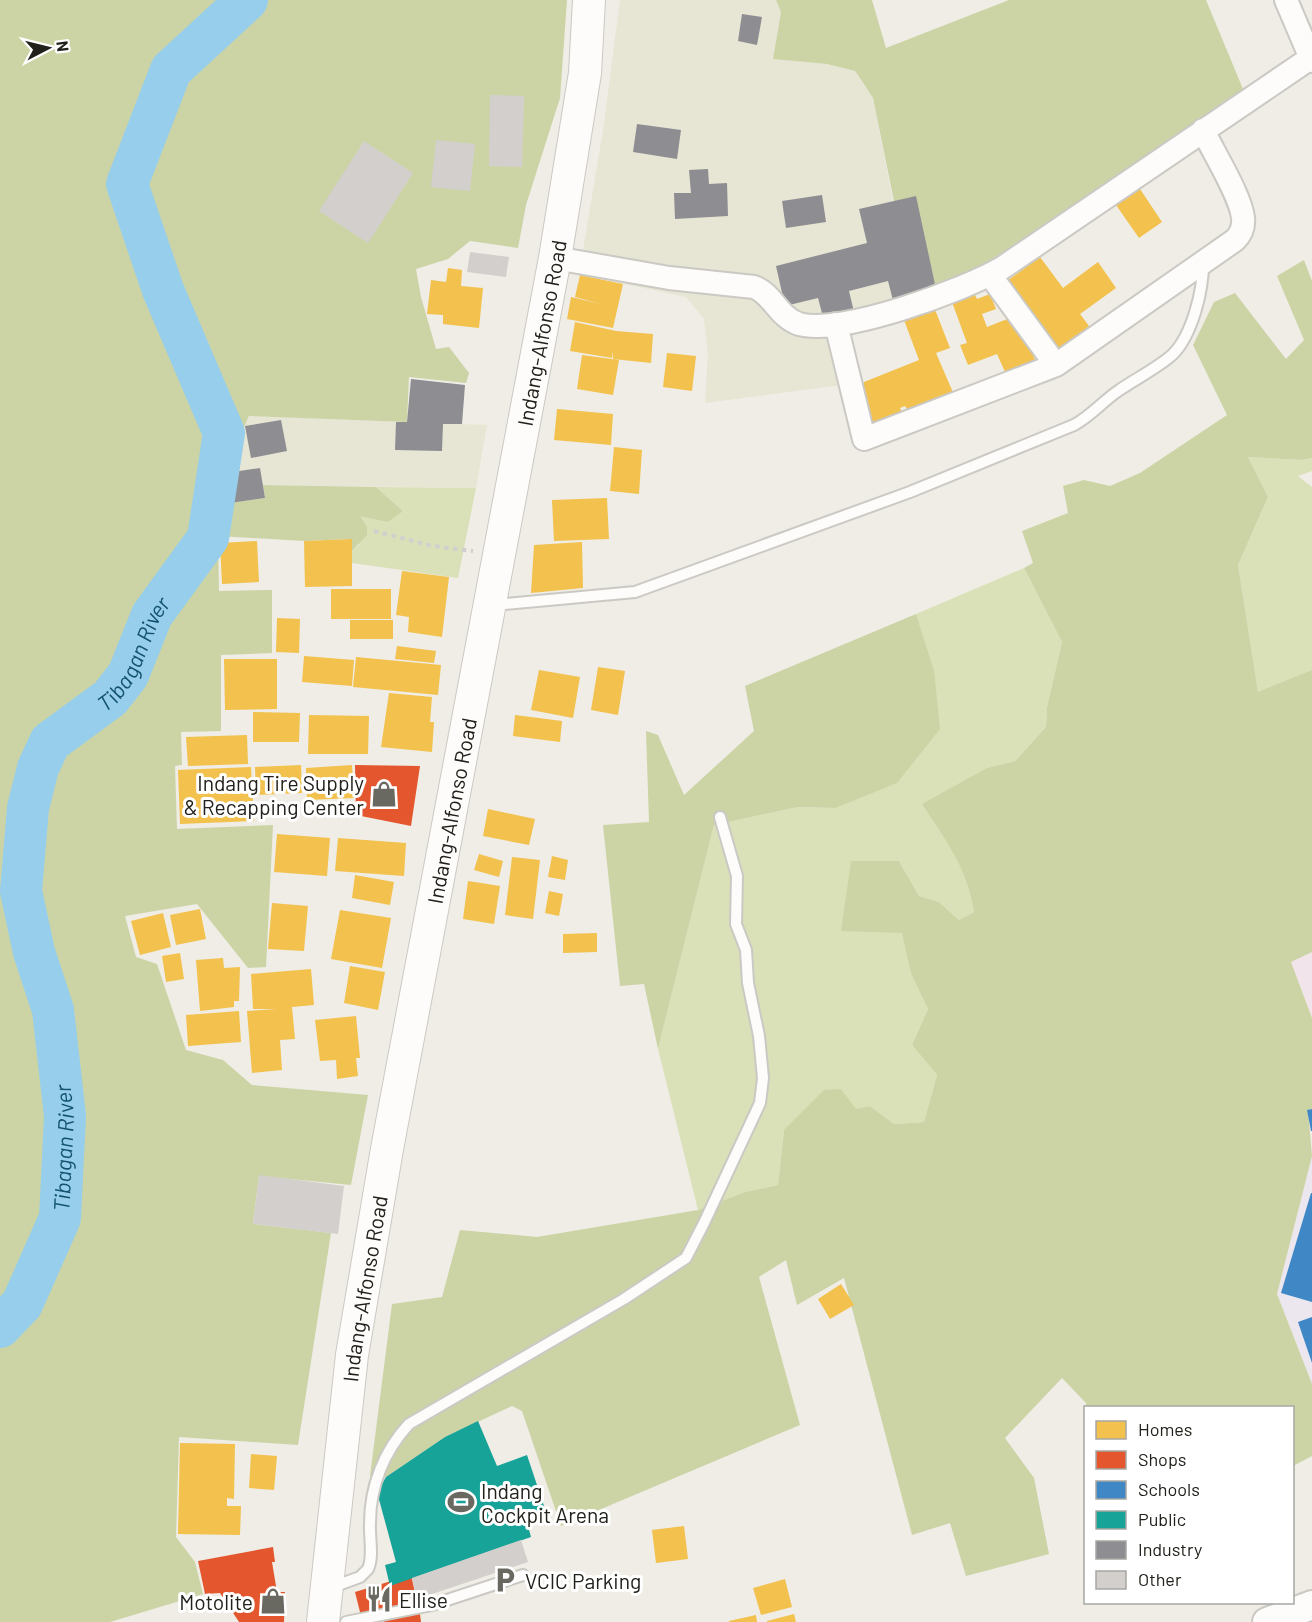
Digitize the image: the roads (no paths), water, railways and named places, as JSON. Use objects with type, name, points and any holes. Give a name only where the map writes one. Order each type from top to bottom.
[{"type":"main road","name":"Indang-Alfonso Road","points":[[322,1622],[346,1399],[367,1265],[555,258],[582,95],[589,0]]},
{"type":"street","points":[[555,258],[669,278],[749,286],[765,293],[777,309],[791,321],[811,326],[836,324],[924,302],[990,275],[1312,59],[1286,0]]},
{"type":"street","points":[[836,324],[864,439],[1056,365],[1239,236],[1244,219],[1239,204],[1203,130]]},
{"type":"street","points":[[990,275],[1056,365]]},
{"type":"street","points":[[1267,1622],[1312,1605]]},
{"type":"lane","points":[[490,605],[635,592],[910,492],[1074,425],[1092,414],[1115,393],[1169,357],[1179,347],[1198,302],[1203,261]]},
{"type":"lane","points":[[325,1589],[360,1577],[368,1569],[371,1504],[375,1489],[386,1452],[409,1424],[624,1299],[686,1258],[704,1223],[757,1112],[763,1078],[759,1036],[748,983],[746,950],[736,924],[737,876],[720,817]]},
{"type":"lane","points":[[346,1622],[432,1605],[523,1575]]},
{"type":"waterway","name":"Tibagan River","points":[[0,1327],[22,1304],[60,1218],[65,1116],[53,1010],[34,952],[21,891],[28,808],[38,768],[50,742],[110,698],[128,675],[152,615],[208,538],[224,433],[163,290],[127,184],[171,70],[247,0]]},
{"type":"place","name":"Indang Tire Supply & Recapping Center","points":[[384,794]]},
{"type":"place","name":"Indang Cockpit Arena","points":[[461,1502]]},
{"type":"place","name":"VCIC Parking","points":[[505,1580]]},
{"type":"place","name":"Ellise","points":[[379,1599]]},
{"type":"place","name":"Motolite","points":[[273,1601]]}]
